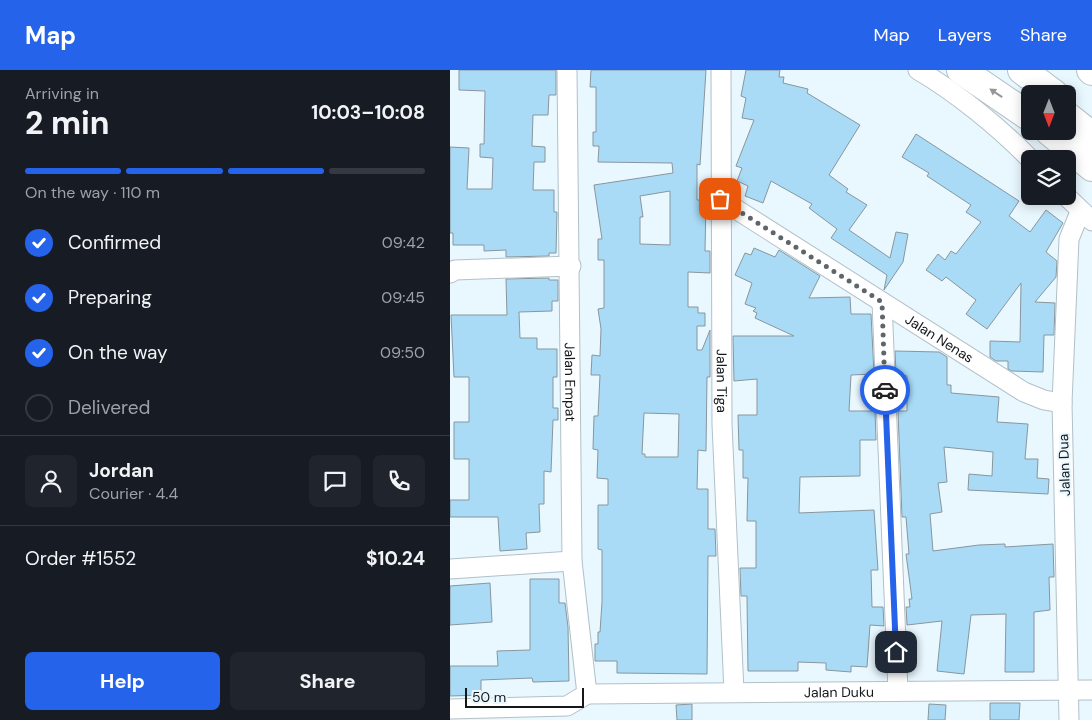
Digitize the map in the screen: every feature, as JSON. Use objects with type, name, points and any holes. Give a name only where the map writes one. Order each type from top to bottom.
[{"type":"highway","points":[[961,70],[1021,111]]},
{"type":"highway","points":[[1007,70],[1026,85]]},
{"type":"highway","points":[[1022,70],[1042,85]]},
{"type":"highway","points":[[1076,110],[1092,122]]},
{"type":"highway","points":[[1076,123],[1092,136]]},
{"type":"highway","points":[[1060,140],[1092,167]]},
{"type":"street","name":"Jalan Empat","points":[[568,70],[572,560],[587,694]]},
{"type":"street","name":"Jalan Tiga","points":[[721,70],[722,424],[734,692]]},
{"type":"street","points":[[918,70],[934,79],[1021,150]]},
{"type":"street","name":"Jalan Nenas","points":[[720,199],[1024,392],[1044,400],[1062,403]]},
{"type":"street","points":[[1075,205],[1086,216]]},
{"type":"street","name":"Jalan Dua","points":[[1069,720],[1070,690],[1062,403],[1069,239],[1086,216]]},
{"type":"street","points":[[450,273],[455,270],[571,266]]},
{"type":"street","points":[[882,302],[898,691]]},
{"type":"street","points":[[450,569],[572,560]]},
{"type":"street","name":"Jalan Duku","points":[[587,694],[1092,690]]},
{"type":"street","points":[[450,709],[567,706],[587,694]]},
{"type":"building","points":[[459,70],[556,70],[556,95],[549,95],[548,115],[533,115],[532,146],[545,147],[545,162],[534,162],[533,190],[554,190],[554,212],[557,212],[556,253],[549,253],[549,256],[506,257],[506,250],[484,251],[484,245],[453,245],[453,233],[450,233],[450,147],[469,148],[467,189],[492,189],[493,158],[480,157],[480,144],[484,144],[485,91],[459,90]]},
{"type":"building","points":[[591,70],[706,70],[700,165],[697,164],[697,200],[706,200],[705,251],[710,251],[710,273],[688,272],[688,307],[698,307],[698,313],[705,313],[705,326],[697,326],[697,350],[702,350],[710,330],[710,377],[707,377],[706,451],[698,450],[697,489],[708,489],[708,529],[715,529],[716,556],[708,556],[707,674],[617,673],[617,661],[595,661],[595,644],[598,644],[598,632],[600,632],[602,602],[602,550],[598,549],[598,505],[608,505],[608,479],[597,478],[598,450],[593,449],[594,416],[598,416],[600,375],[591,375],[592,355],[600,356],[601,329],[598,309],[604,308],[604,260],[598,260],[598,239],[602,239],[594,185],[673,173],[672,163],[598,162],[599,146],[593,146],[593,132],[596,132],[596,87],[590,87]],"holes":[[[670,191],[670,245],[640,244],[640,217],[643,217],[640,196]],[[644,413],[679,414],[678,457],[645,457],[645,454],[642,454]]]},
{"type":"building","points":[[746,70],[780,70],[779,77],[784,77],[783,83],[808,89],[807,93],[860,125],[829,175],[848,189],[846,192],[867,205],[849,230],[890,258],[896,232],[908,234],[903,262],[884,290],[887,275],[831,238],[837,229],[809,208],[812,204],[771,181],[763,203],[745,196],[748,186],[737,181],[742,168],[736,166],[754,120],[742,118],[746,98],[741,96]]},
{"type":"building","points":[[916,134],[1019,201],[1009,216],[1030,232],[1046,210],[1063,223],[1046,252],[1057,261],[1056,277],[1035,302],[1055,303],[1054,335],[1044,335],[1043,372],[1012,371],[1008,369],[1008,361],[996,361],[990,357],[990,341],[1020,342],[1021,283],[987,329],[966,314],[976,300],[946,277],[942,281],[926,270],[938,254],[945,260],[951,251],[956,254],[981,222],[966,212],[971,205],[927,176],[929,173],[902,157]]},
{"type":"building","points":[[754,248],[775,257],[779,250],[820,276],[809,298],[850,297],[851,314],[871,314],[874,374],[851,375],[849,411],[875,411],[876,440],[860,440],[860,476],[800,477],[799,513],[874,510],[878,570],[871,570],[872,607],[883,607],[884,626],[870,625],[867,667],[851,666],[851,672],[826,670],[826,663],[798,662],[798,671],[748,671],[747,596],[741,596],[740,568],[756,568],[756,521],[747,521],[748,478],[743,478],[743,450],[739,450],[738,415],[757,415],[757,379],[734,381],[733,336],[794,336],[755,318],[757,313],[753,311],[756,308],[745,304],[752,283],[735,275],[745,253],[751,255]]},
{"type":"building","points":[[549,278],[549,280],[558,280],[558,301],[552,301],[552,311],[519,312],[520,338],[537,338],[537,349],[557,349],[557,377],[553,377],[553,408],[558,408],[558,420],[553,420],[551,472],[544,471],[544,504],[539,504],[540,532],[526,533],[527,549],[500,551],[498,517],[450,517],[450,500],[469,500],[469,459],[454,459],[454,422],[469,422],[469,377],[454,377],[451,315],[507,315],[506,279]]},
{"type":"building","points":[[895,351],[939,352],[947,357],[947,385],[951,385],[951,393],[999,397],[997,422],[1028,424],[1025,459],[1038,459],[1037,478],[1049,479],[1048,494],[968,490],[969,474],[992,476],[993,452],[944,447],[947,482],[938,483],[942,512],[930,514],[933,551],[979,545],[1005,544],[1005,547],[1053,544],[1054,577],[1049,577],[1050,610],[1034,612],[1034,672],[1005,672],[1006,614],[971,615],[964,674],[937,671],[942,621],[907,625],[906,607],[910,607],[909,599],[912,599],[906,554],[909,554],[906,517],[902,517],[898,411],[907,411],[907,376],[896,373]]},
{"type":"building","points":[[530,579],[559,579],[559,603],[565,603],[568,627],[569,681],[533,682],[532,678],[481,680],[481,695],[450,696],[450,666],[498,666],[497,651],[530,650]]},
{"type":"building","points":[[490,583],[492,622],[450,625],[450,586]]},
{"type":"building","points":[[990,703],[1020,703],[1019,720],[990,720]]},
{"type":"building","points":[[692,704],[692,720],[677,720],[676,705]]},
{"type":"building","points":[[929,704],[946,705],[945,720],[928,720]]},
{"type":"way so far","points":[[720,199],[882,302],[885,390]]},
{"type":"route","points":[[885,390],[896,652]]}]
